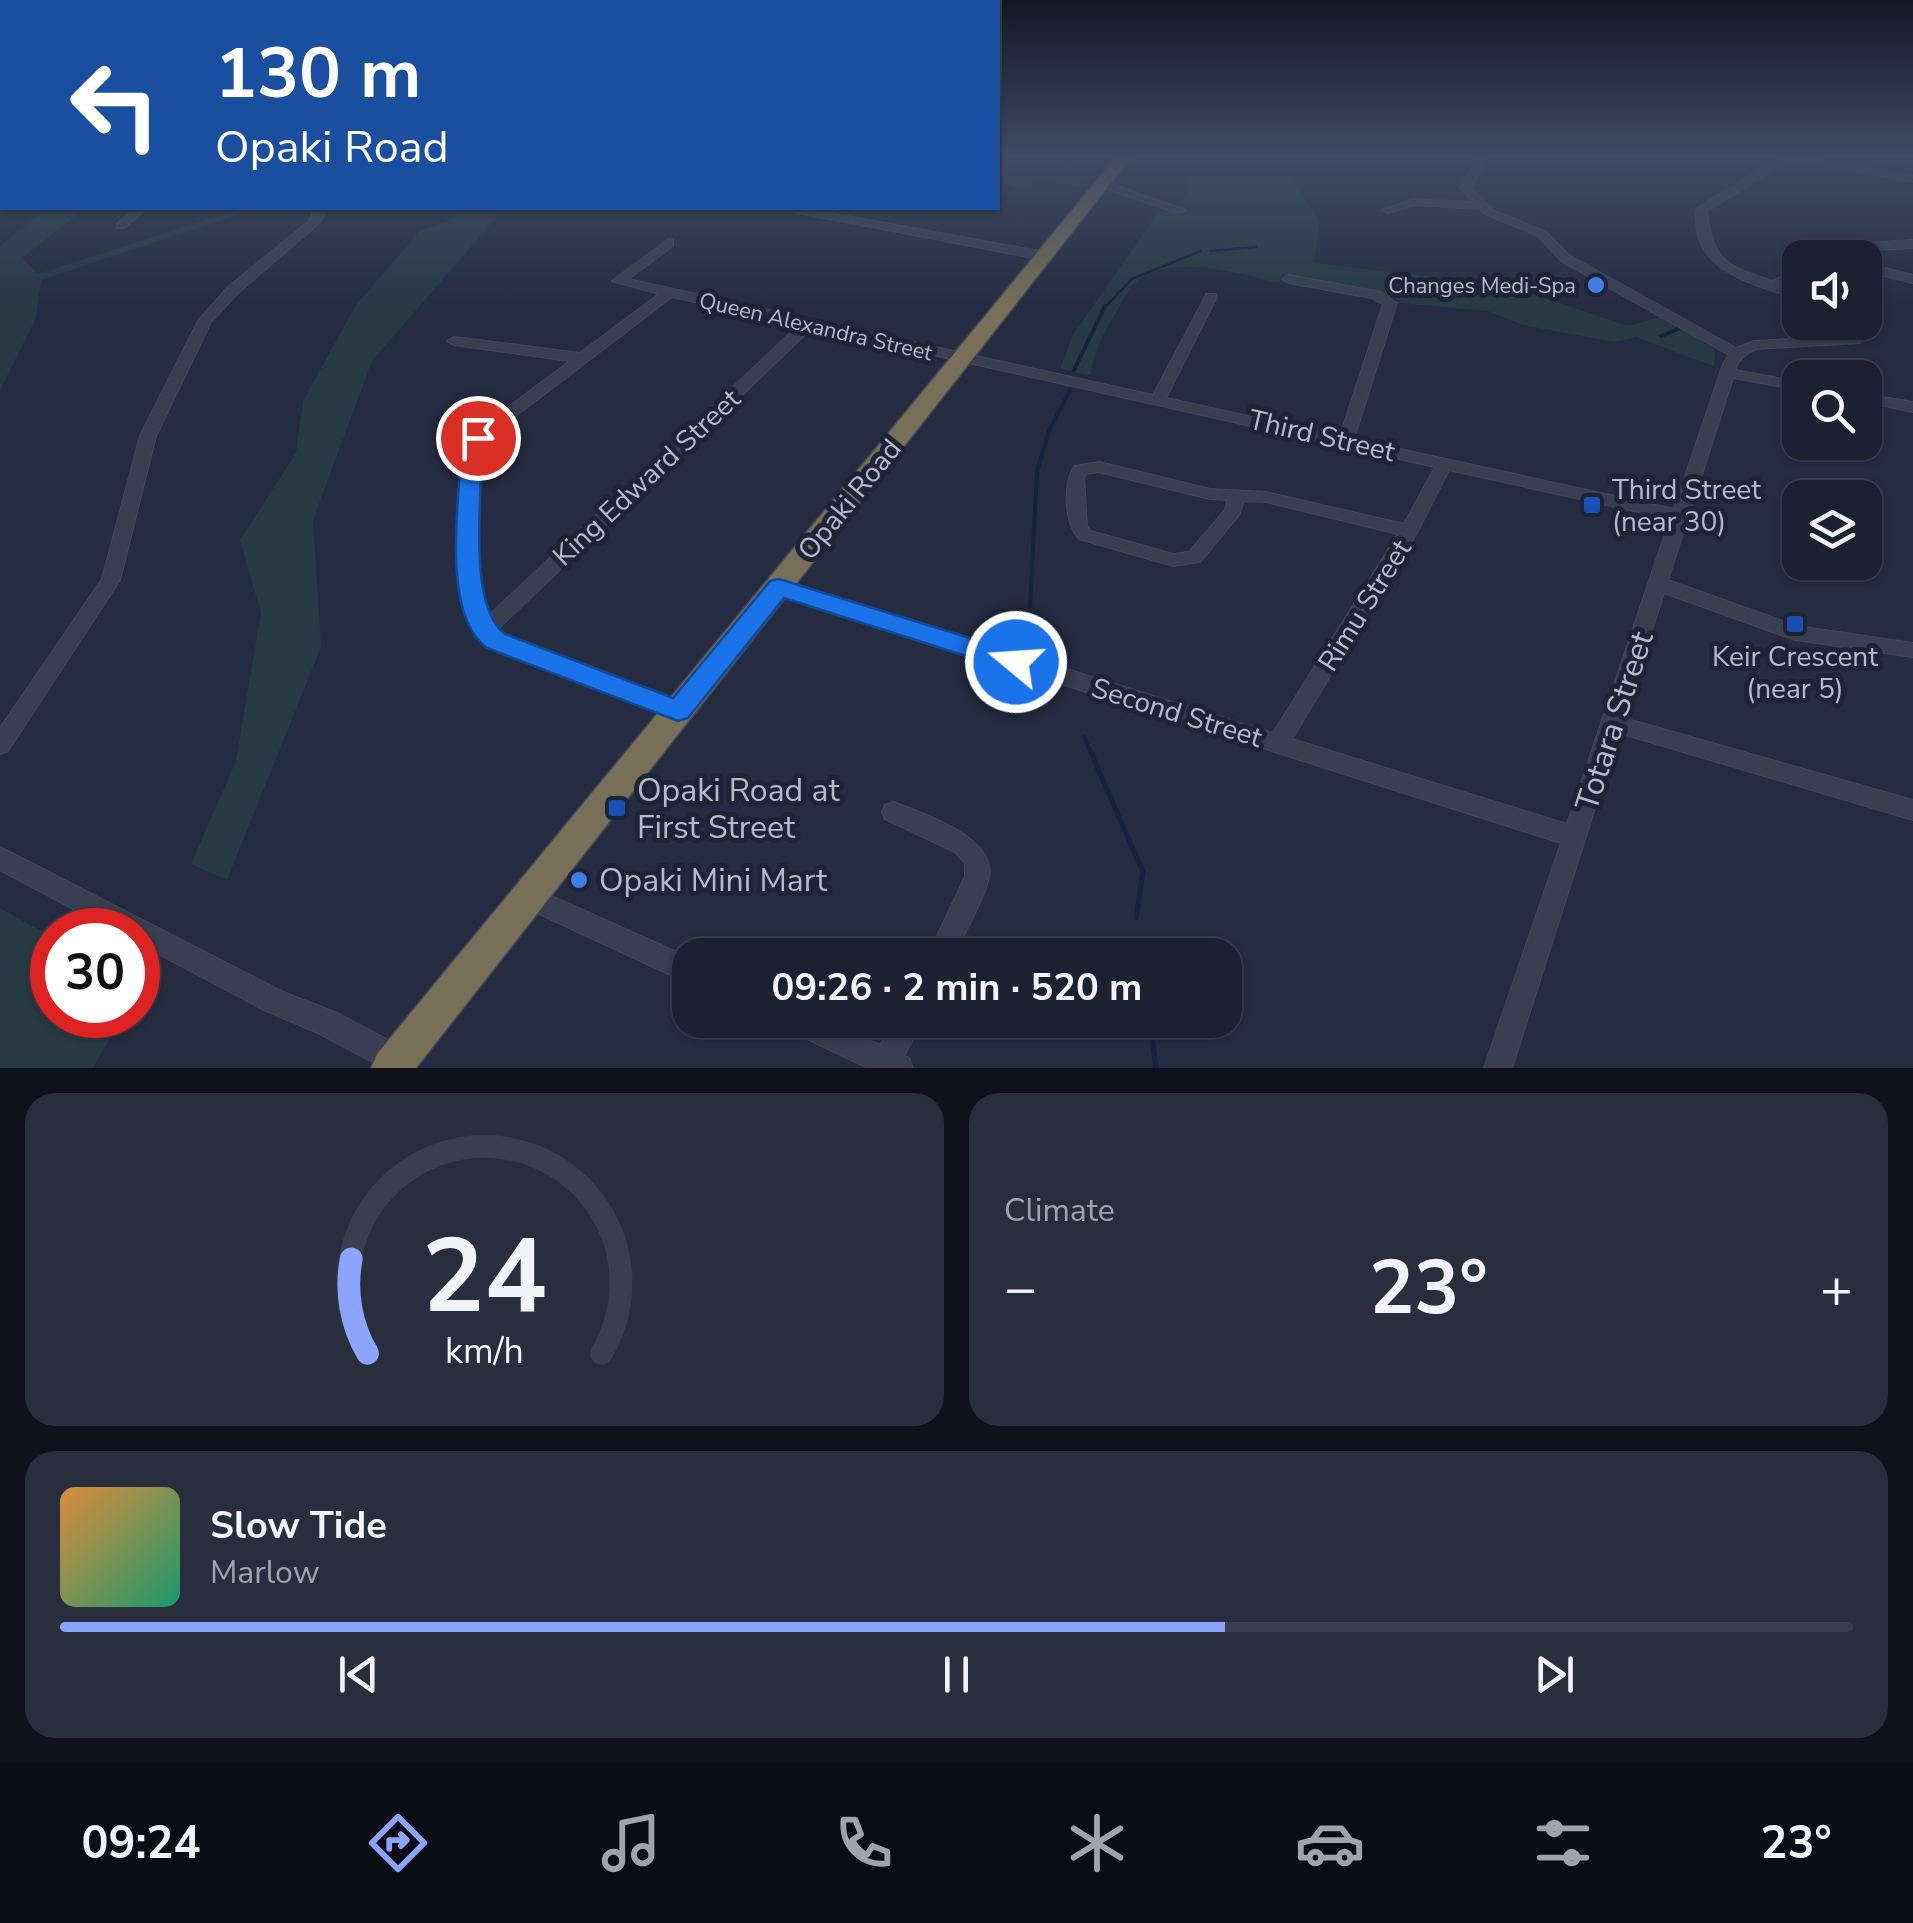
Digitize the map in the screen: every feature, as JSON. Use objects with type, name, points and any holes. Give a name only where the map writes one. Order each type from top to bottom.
[{"type":"highway","name":"Opaki Road","points":[[394,1064],[1084,207]]},
{"type":"street","points":[[1168,207],[1180,211]]},
{"type":"street","points":[[1388,210],[1398,207]]},
{"type":"street","points":[[1483,207],[1542,234],[1564,258],[1737,354],[1764,344],[1854,340]]},
{"type":"street","points":[[1706,207],[1701,210],[1704,236],[1714,258],[1782,288]]},
{"type":"street","points":[[121,226],[138,210]]},
{"type":"street","points":[[0,745],[112,580],[148,436],[205,322],[223,299],[313,223],[318,210]]},
{"type":"street","points":[[799,210],[1044,256]]},
{"type":"street","name":"Queen Alexandra Street","points":[[669,243],[618,281],[963,356]]},
{"type":"street","points":[[1882,246],[1913,244]]},
{"type":"street","points":[[1882,272],[1913,279]]},
{"type":"street","points":[[1288,279],[1387,299],[1391,304],[1346,440]]},
{"type":"street","points":[[1774,285],[1782,281]]},
{"type":"street","points":[[669,293],[486,431],[472,448],[469,595],[483,632],[496,641],[678,711]]},
{"type":"street","points":[[1158,399],[1210,297]]},
{"type":"street","name":"King Edward Street","points":[[483,632],[808,323]]},
{"type":"street","points":[[454,341],[582,358]]},
{"type":"street","name":"Totara Street","points":[[1498,1068],[1737,354]]},
{"type":"street","name":"Third Street","points":[[963,356],[1680,516]]},
{"type":"street","points":[[1728,373],[1782,383]]},
{"type":"street","points":[[1882,401],[1913,407]]},
{"type":"street","name":"Rimu Street","points":[[1278,744],[1409,531],[1445,463]]},
{"type":"street","points":[[1236,498],[1233,511],[1194,558],[1173,560],[1085,535],[1078,527],[1076,478],[1080,470],[1099,467],[1236,498],[1266,496],[1409,531]]},
{"type":"street","points":[[1659,584],[1795,634],[1913,650]]},
{"type":"street","name":"Second Street","points":[[779,587],[1575,837]]},
{"type":"street","points":[[1613,723],[1913,810]]},
{"type":"street","points":[[893,812],[963,845],[977,859],[977,876],[948,938]]},
{"type":"street","points":[[0,858],[275,1002],[326,1023],[394,1064]]},
{"type":"street","points":[[529,897],[672,964]]},
{"type":"street","points":[[832,1038],[889,1066],[902,1038]]},
{"type":"shaded area","points":[[1181,207],[1310,207],[1320,221],[1314,263],[1504,285],[1628,326],[1664,316],[1715,350],[1714,366],[1636,337],[1615,342],[1523,325],[1488,311],[1400,303],[1395,298],[1282,275],[1279,283],[1184,267],[1148,274],[1131,287],[1100,342],[1090,375],[1060,369],[1073,335],[1148,227],[1155,209],[1179,214]]},
{"type":"shaded area","points":[[45,210],[83,210],[22,258],[38,274],[237,210],[262,210],[41,280],[36,318],[0,390],[0,246]]},
{"type":"shaded area","points":[[457,210],[497,210],[495,219],[372,361],[313,520],[321,647],[227,880],[191,864],[236,761],[261,613],[240,540],[296,453],[303,401],[356,305],[420,231],[455,218]]},
{"type":"shaded area","points":[[0,908],[30,925],[30,1038],[111,1038],[93,1068],[0,1068]]},
{"type":"waterway","points":[[1210,251],[1256,247]]},
{"type":"waterway","points":[[1104,308],[1132,279],[1201,251]]},
{"type":"waterway","points":[[1074,370],[1104,308]]},
{"type":"waterway","points":[[1661,336],[1678,329]]},
{"type":"waterway","points":[[1030,607],[1037,471],[1049,431],[1070,390]]},
{"type":"waterway","points":[[1084,737],[1090,751]]},
{"type":"waterway","points":[[1089,748],[1143,872],[1136,918]]},
{"type":"waterway","points":[[1152,1038],[1156,1068]]},
{"type":"place","name":"Changes Medi-Spa","points":[[1596,285]]},
{"type":"place","name":"Third Street (near 30)","points":[[1592,505]]},
{"type":"place","name":"Keir Crescent (near 5)","points":[[1795,624]]},
{"type":"place","name":"Opaki Road at First Street","points":[[617,808]]},
{"type":"place","name":"Opaki Mini Mart","points":[[579,880]]},
{"type":"route","points":[[478,438],[472,448],[469,595],[483,632],[496,641],[678,711],[779,587],[1016,662]]}]
